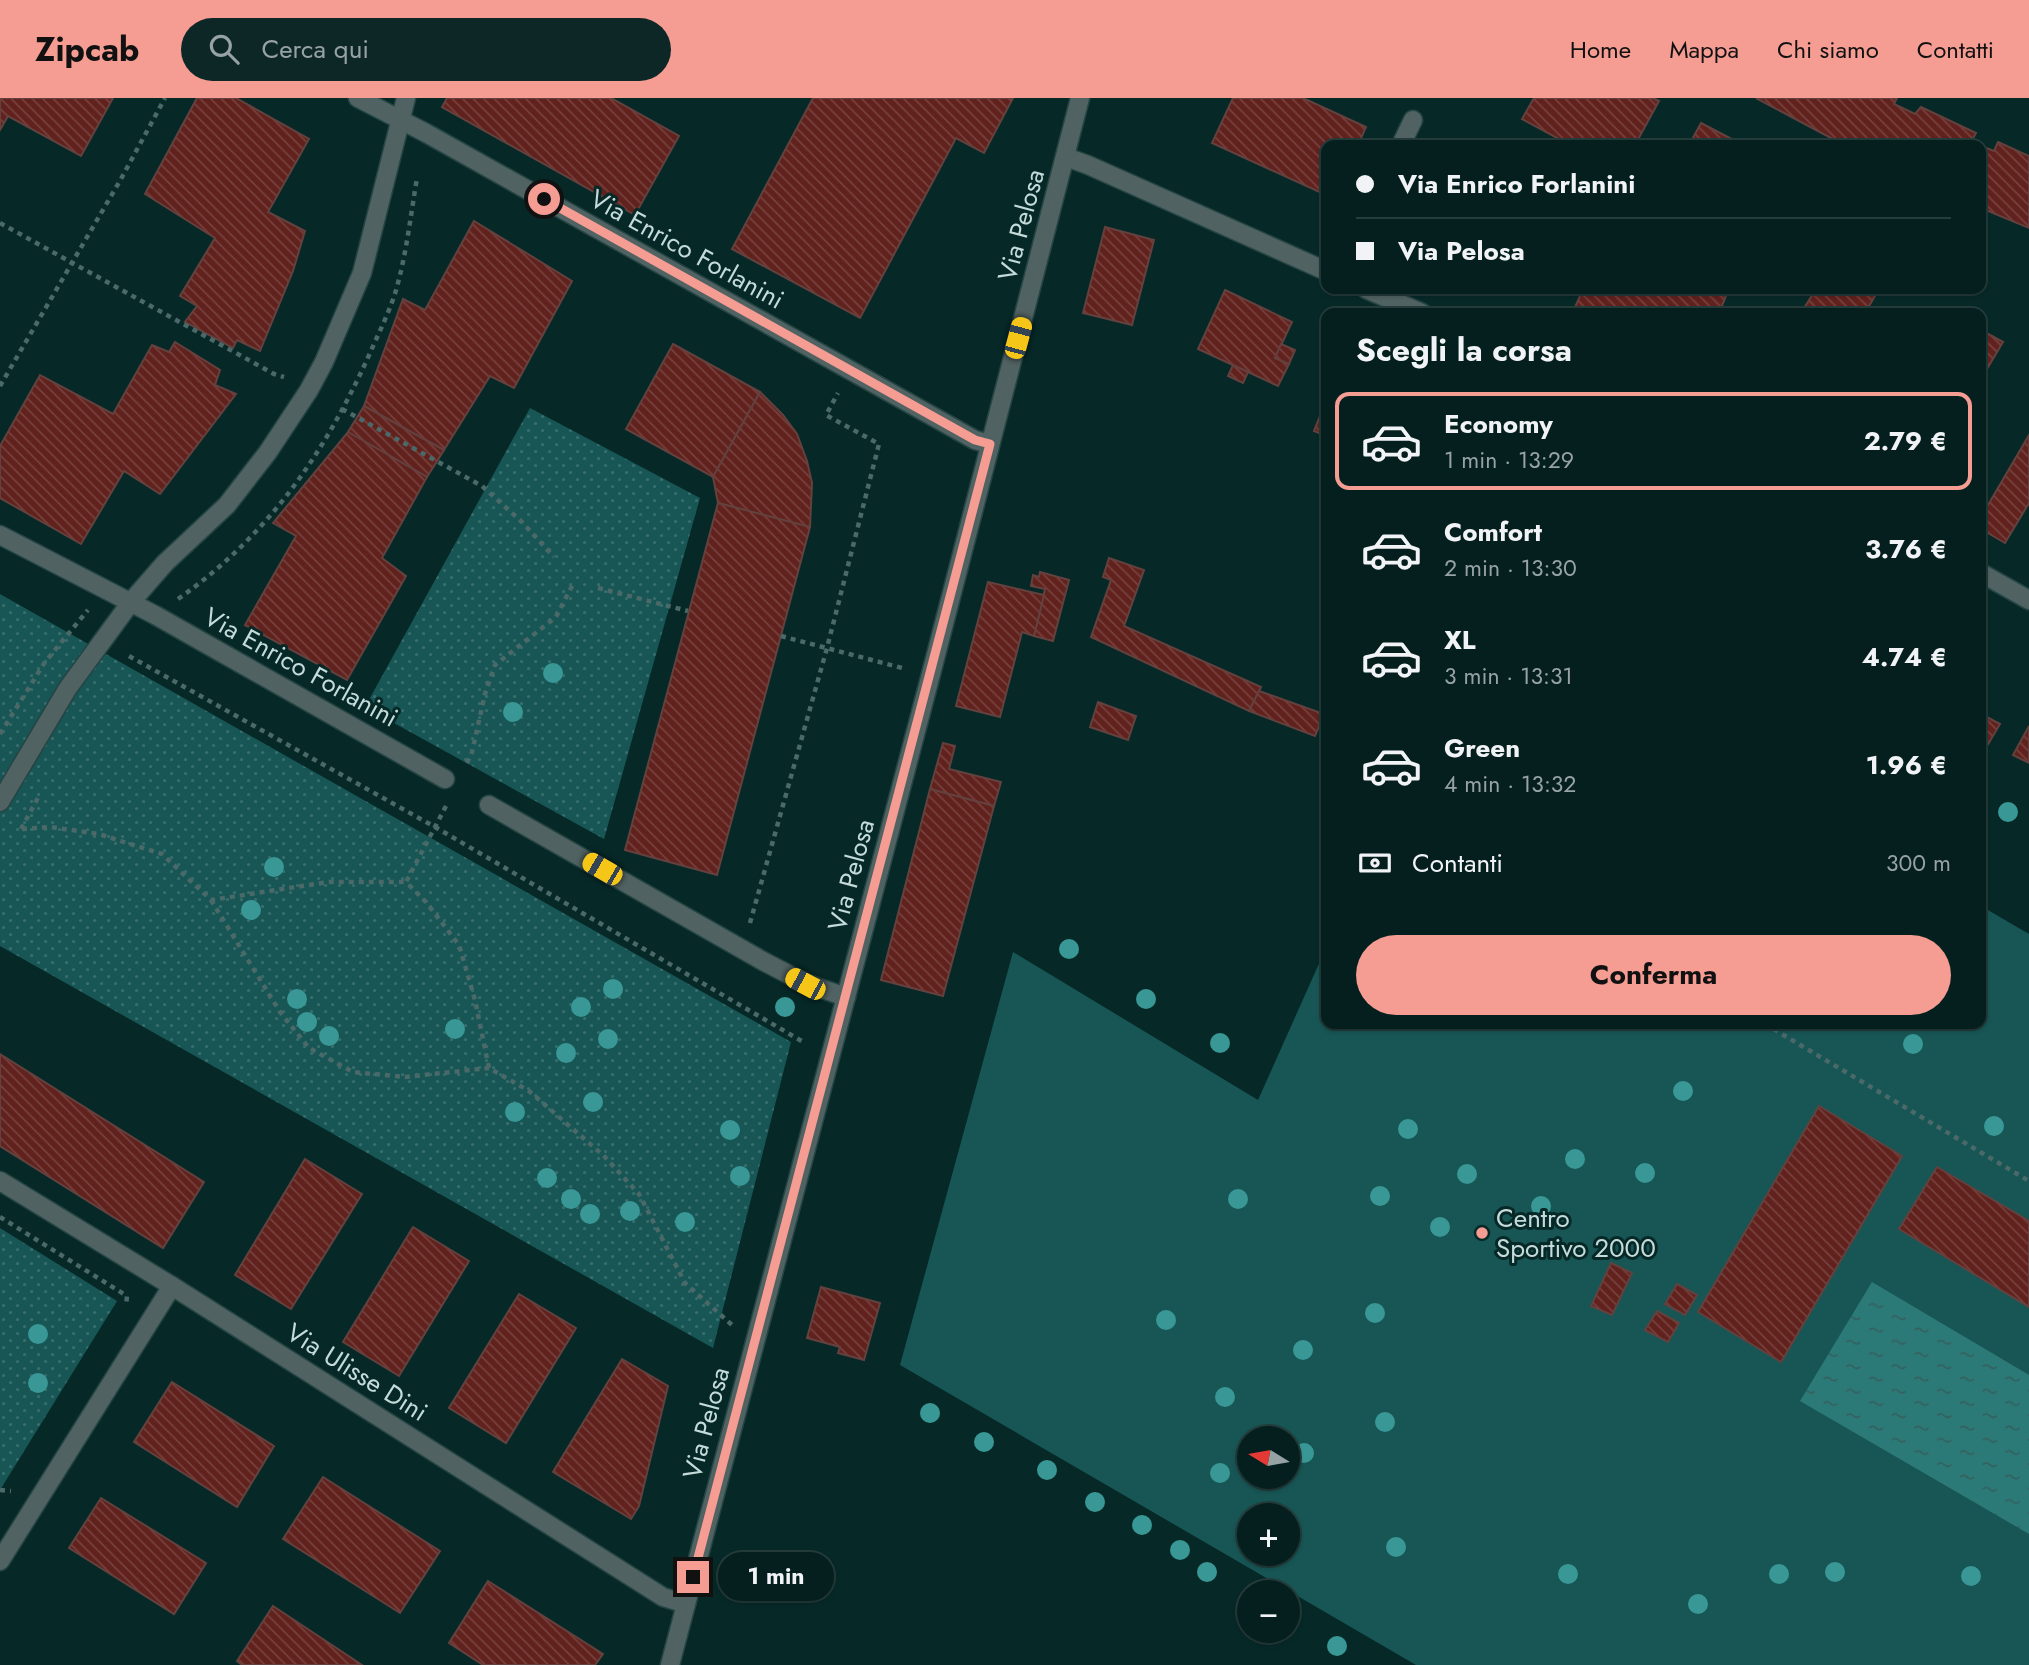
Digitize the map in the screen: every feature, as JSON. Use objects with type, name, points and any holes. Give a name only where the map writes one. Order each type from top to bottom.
[{"type":"street","name":"Via Enrico Forlanini","points":[[358,98],[426,133],[975,440],[990,444]]},
{"type":"street","points":[[0,802],[68,688],[131,602],[165,563],[228,505],[268,452],[309,390],[329,351],[362,273],[405,98]]},
{"type":"street","name":"Via Pelosa","points":[[670,1665],[1080,98]]},
{"type":"street","points":[[1403,140],[1413,120]]},
{"type":"street","points":[[1066,157],[1321,269]]},
{"type":"street","points":[[1378,294],[1410,308]]},
{"type":"street","name":"Via Enrico Forlanini","points":[[0,535],[131,602],[453,783]]},
{"type":"street","points":[[1986,576],[2029,600]]},
{"type":"street","points":[[488,805],[805,984],[846,997]]},
{"type":"street","name":"Via Ulisse Dini","points":[[0,1181],[172,1286],[663,1597],[686,1604]]},
{"type":"street","points":[[0,1561],[172,1286]]},
{"type":"path","points":[[0,386],[165,98]]},
{"type":"path","points":[[0,223],[274,374],[289,378]]},
{"type":"path","points":[[748,930],[827,648],[879,444],[826,415],[851,371]]},
{"type":"path","points":[[342,409],[482,486],[522,522],[554,557]]},
{"type":"path","points":[[406,882],[435,827],[453,783],[472,752],[495,664],[556,617],[574,582]]},
{"type":"path","points":[[598,588],[688,611]]},
{"type":"path","points":[[0,734],[46,662],[106,589]]},
{"type":"path","points":[[781,636],[906,669]]},
{"type":"path","points":[[129,656],[435,827],[807,1044]]},
{"type":"path","points":[[21,829],[50,827],[99,834],[162,854],[211,900],[280,1012],[309,1048],[353,1072],[405,1077],[489,1068],[529,1091],[604,1156],[639,1194],[685,1283],[733,1326]]},
{"type":"path","points":[[211,900],[329,882],[406,882],[426,902],[459,945],[475,1000],[489,1068]]},
{"type":"path","points":[[1773,1029],[2029,1181]]},
{"type":"path","points":[[0,1217],[127,1296],[123,1310]]},
{"type":"path","points":[[5,1500],[18,1480]]},
{"type":"path","points":[[0,1490],[11,1492]]},
{"type":"shaded area","points":[[530,408],[700,498],[604,839],[365,707]]},
{"type":"shaded area","points":[[0,594],[791,1042],[713,1348],[0,946]]},
{"type":"shaded area","name":"Centro Sportivo 2000","points":[[1986,909],[2029,934],[2029,1665],[1416,1665],[1300,1598],[1300,1580],[1270,1580],[1246,1566],[1300,1566],[1300,1503],[1237,1503],[1237,1561],[900,1365],[1013,952],[1258,1100],[1321,959],[1321,1029],[1986,1029]]},
{"type":"shaded area","points":[[0,1228],[117,1301],[0,1490]]},
{"type":"water","points":[[1872,1282],[2029,1375],[2029,1534],[1800,1401]]},
{"type":"building","points":[[0,98],[113,98],[81,156],[8,116],[0,130]]},
{"type":"building","points":[[197,98],[236,98],[309,139],[268,212],[305,231],[293,271],[260,351],[237,340],[233,348],[185,322],[197,306],[180,296],[215,238],[145,194]]},
{"type":"building","points":[[447,98],[611,98],[679,136],[635,215],[442,107]]},
{"type":"building","points":[[813,98],[1013,98],[984,153],[956,138],[860,318],[732,249]]},
{"type":"building","points":[[1233,98],[1303,98],[1366,127],[1360,140],[1321,140],[1321,193],[1212,143]]},
{"type":"building","points":[[1534,98],[1653,98],[1659,101],[1638,140],[1561,140],[1522,119]]},
{"type":"building","points":[[1756,98],[1897,98],[1894,104],[1915,114],[1921,107],[1976,133],[1972,140],[1835,140]]},
{"type":"building","points":[[1701,123],[1733,140],[1692,140]]},
{"type":"building","points":[[1998,142],[2029,156],[2029,228],[1986,210],[1986,148],[1994,151]]},
{"type":"building","points":[[474,221],[572,281],[514,388],[490,376],[444,450],[364,406],[403,299],[425,310]]},
{"type":"building","points":[[1105,227],[1154,240],[1132,325],[1083,313]]},
{"type":"building","points":[[1225,290],[1292,322],[1275,358],[1289,364],[1278,386],[1198,349]]},
{"type":"building","points":[[1581,294],[1726,296],[1721,308],[1575,308]]},
{"type":"building","points":[[1813,294],[1876,294],[1868,308],[1804,308]]},
{"type":"building","points":[[1986,333],[2003,342],[1986,371]]},
{"type":"building","points":[[175,342],[220,370],[215,385],[236,394],[160,494],[124,471],[81,544],[0,498],[0,446],[40,375],[113,414],[152,345],[169,352]]},
{"type":"building","points":[[673,344],[760,392],[713,477],[626,429]]},
{"type":"building","points":[[1281,344],[1295,350],[1289,364],[1275,358]]},
{"type":"building","points":[[1233,365],[1248,372],[1243,383],[1228,376]]},
{"type":"building","points":[[760,392],[797,434],[807,461],[812,483],[810,527],[718,503],[713,477]]},
{"type":"building","points":[[364,406],[444,450],[427,477],[348,432]]},
{"type":"building","points":[[1321,414],[1321,434],[1314,431]]},
{"type":"building","points":[[348,432],[427,477],[382,558],[406,576],[347,680],[245,625],[296,536],[273,523]]},
{"type":"building","points":[[2029,435],[2029,503],[2005,543],[1986,532],[1986,508]]},
{"type":"building","points":[[718,503],[810,527],[717,875],[625,850]]},
{"type":"building","points":[[1109,558],[1144,570],[1124,626],[1261,687],[1249,711],[1091,637],[1111,580],[1103,577]]},
{"type":"building","points":[[1040,572],[1069,580],[1053,641],[1034,636],[1045,589],[1031,586],[1033,575],[1039,577]]},
{"type":"building","points":[[988,582],[1044,595],[1034,636],[1022,632],[1000,717],[956,706]]},
{"type":"building","points":[[1259,691],[1321,713],[1321,721],[1315,736],[1249,711]]},
{"type":"building","points":[[1098,702],[1136,716],[1128,740],[1090,727]]},
{"type":"building","points":[[1986,717],[2000,724],[1986,746]]},
{"type":"building","points":[[2029,726],[2029,763],[2013,755]]},
{"type":"building","points":[[943,743],[955,746],[949,769],[1001,782],[994,806],[930,789]]},
{"type":"building","points":[[930,789],[994,806],[943,996],[881,980]]},
{"type":"building","points":[[0,1054],[204,1182],[163,1248],[0,1146]]},
{"type":"building","points":[[1819,1106],[1902,1156],[1781,1362],[1698,1312]]},
{"type":"building","points":[[305,1159],[362,1194],[291,1309],[235,1275]]},
{"type":"building","points":[[1937,1167],[2029,1221],[2029,1307],[1899,1229]]},
{"type":"building","points":[[413,1227],[469,1261],[399,1376],[343,1342]]},
{"type":"building","points":[[1611,1263],[1632,1273],[1612,1315],[1591,1306]]},
{"type":"building","points":[[1677,1284],[1697,1295],[1685,1315],[1665,1304]]},
{"type":"building","points":[[821,1287],[880,1303],[864,1360],[838,1353],[840,1347],[807,1338]]},
{"type":"building","points":[[519,1294],[576,1328],[506,1443],[449,1408]]},
{"type":"building","points":[[1657,1311],[1679,1323],[1668,1342],[1645,1330]]},
{"type":"building","points":[[622,1359],[668,1386],[639,1506],[631,1519],[553,1472]]},
{"type":"building","points":[[172,1382],[274,1446],[237,1507],[134,1442]]},
{"type":"building","points":[[323,1477],[440,1551],[400,1613],[283,1539]]},
{"type":"building","points":[[101,1498],[206,1563],[174,1614],[69,1548]]},
{"type":"building","points":[[488,1581],[603,1654],[595,1665],[483,1665],[449,1643]]},
{"type":"building","points":[[273,1606],[362,1665],[242,1665],[237,1661]]},
{"type":"place","name":"Centro Sportivo 2000","points":[[1482,1233]]},
{"type":"route","points":[[544,199],[975,440],[990,444],[693,1577]]}]
